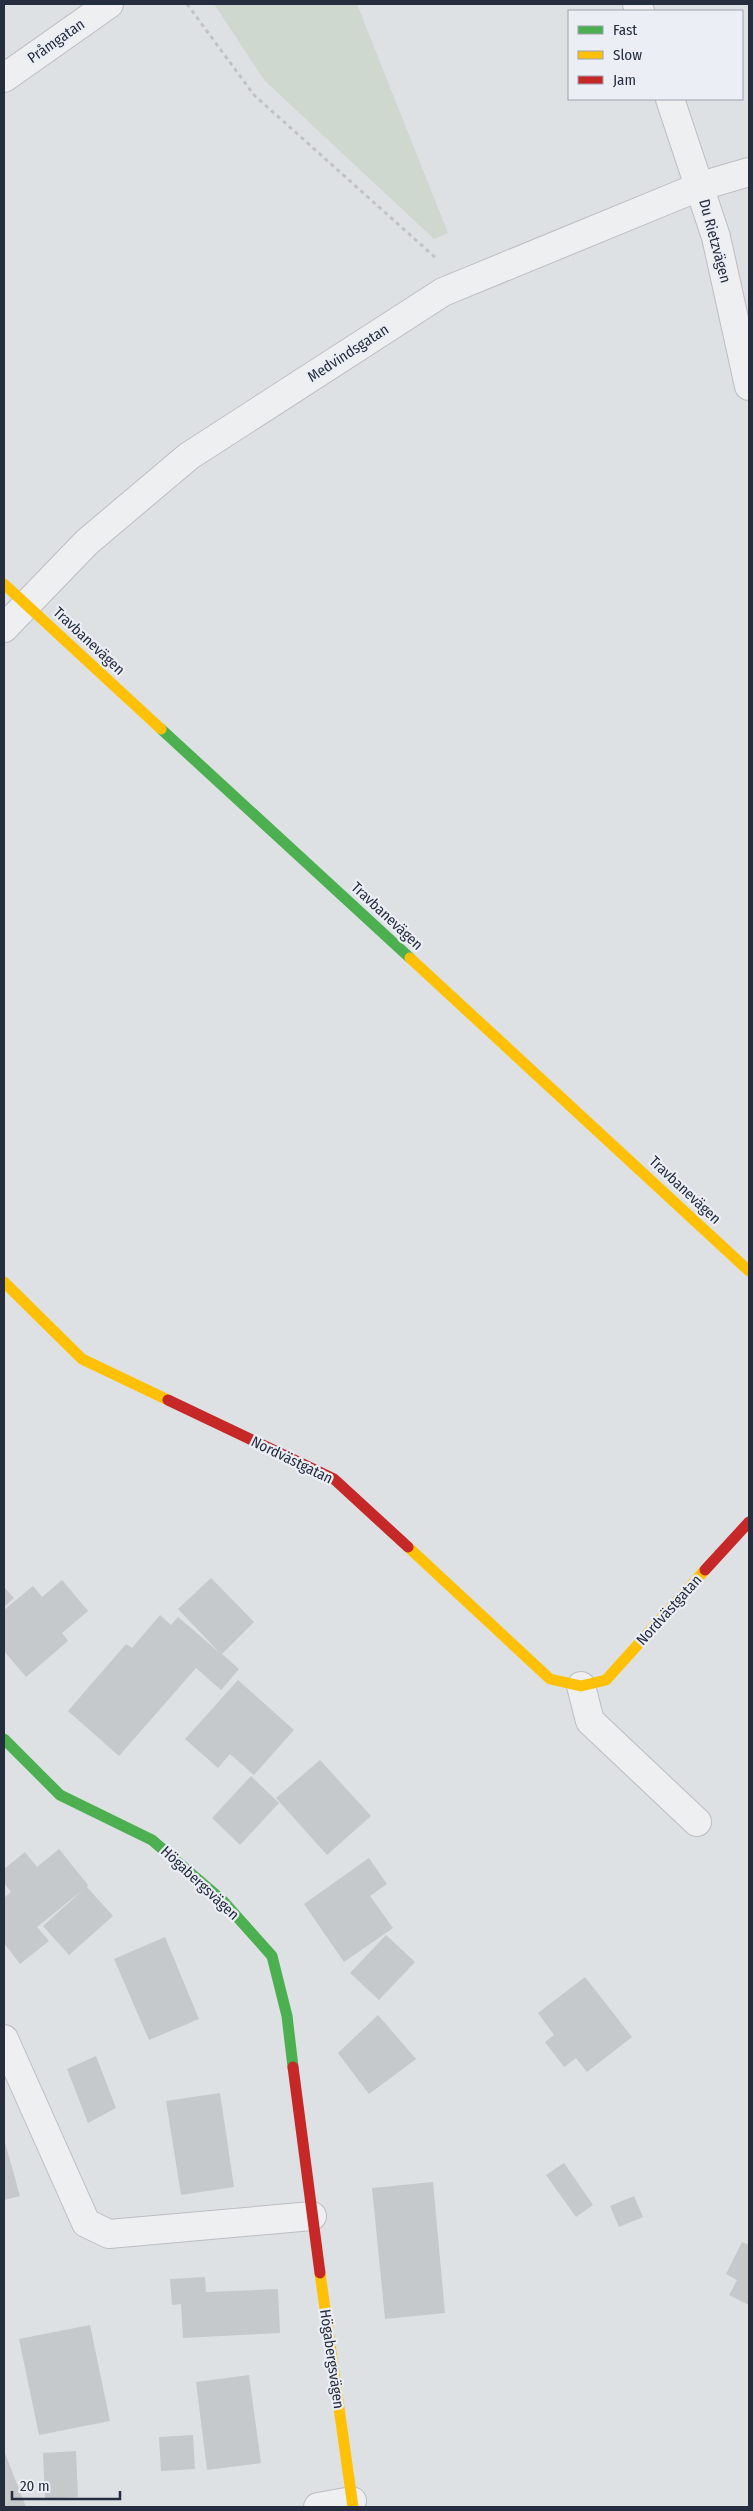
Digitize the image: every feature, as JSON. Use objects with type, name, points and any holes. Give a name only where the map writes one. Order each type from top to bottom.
[{"type":"street","name":"Pråmgatan","points":[[4,78],[109,4]]},
{"type":"street","name":"Du Rietzvägen","points":[[670,100],[701,186],[716,237],[749,386]]},
{"type":"street","name":"Medvindsgatan","points":[[4,628],[88,542],[189,456],[443,292],[701,186],[749,172]]},
{"type":"street","name":"Travbanevägen","points":[[4,584],[748,1266]]},
{"type":"street","name":"Nordvästgatan","points":[[4,1282],[82,1359],[334,1480],[550,1679],[581,1686],[606,1680],[749,1522]]},
{"type":"street","points":[[581,1686],[590,1721],[697,1822]]},
{"type":"street","name":"Högabergsvägen","points":[[4,1739],[60,1795],[152,1840],[223,1901],[272,1956],[287,2016],[312,2216],[352,2504],[318,2507]]},
{"type":"street","points":[[4,2039],[86,2223],[109,2234],[312,2216]]},
{"type":"path","points":[[187,4],[254,94],[464,282]]},
{"type":"shaded area","points":[[214,4],[357,4],[448,233],[434,239],[265,81]]},
{"type":"building","points":[[211,1578],[254,1622],[222,1654],[239,1669],[221,1690],[196,1668],[119,1756],[68,1711],[126,1644],[132,1648],[160,1615],[171,1625],[178,1617],[220,1653],[178,1609]]},
{"type":"building","points":[[62,1580],[88,1611],[62,1633],[68,1641],[26,1677],[4,1651],[4,1610],[33,1586],[42,1597]]},
{"type":"building","points":[[4,1587],[14,1598],[4,1607]]},
{"type":"building","points":[[238,1680],[294,1730],[254,1775],[230,1754],[218,1768],[185,1739]]},
{"type":"building","points":[[320,1760],[371,1816],[327,1855],[276,1798]]},
{"type":"building","points":[[251,1776],[279,1803],[240,1845],[212,1818]]},
{"type":"building","points":[[59,1849],[88,1885],[87,1887],[113,1916],[69,1955],[43,1926],[84,1889],[37,1927],[49,1941],[20,1964],[4,1943],[4,1898],[11,1892],[4,1883],[4,1869],[25,1852],[37,1867]]},
{"type":"building","points":[[369,1858],[387,1884],[370,1896],[393,1928],[344,1962],[304,1904]]},
{"type":"building","points":[[386,1935],[415,1962],[379,2000],[350,1973]]},
{"type":"building","points":[[165,1937],[199,2019],[149,2040],[114,1959]]},
{"type":"building","points":[[585,1977],[632,2037],[587,2072],[576,2058],[564,2067],[545,2042],[554,2035],[538,2013]]},
{"type":"building","points":[[378,2015],[416,2059],[369,2094],[338,2053]]},
{"type":"building","points":[[96,2056],[116,2108],[88,2123],[67,2069]]},
{"type":"building","points":[[220,2093],[234,2187],[181,2195],[166,2101]]},
{"type":"building","points":[[4,2139],[20,2196],[4,2200]]},
{"type":"building","points":[[564,2163],[593,2205],[576,2217],[546,2175]]},
{"type":"building","points":[[433,2182],[445,2313],[385,2319],[372,2188]]},
{"type":"building","points":[[634,2196],[643,2217],[619,2227],[610,2206]]},
{"type":"building","points":[[742,2242],[749,2245],[749,2305],[729,2295],[737,2280],[726,2274]]},
{"type":"building","points":[[205,2277],[206,2292],[278,2289],[280,2333],[183,2338],[181,2304],[172,2305],[170,2279]]},
{"type":"building","points":[[90,2325],[110,2421],[39,2435],[19,2339]]},
{"type":"building","points":[[249,2375],[261,2463],[207,2470],[196,2382]]},
{"type":"building","points":[[193,2435],[195,2469],[161,2471],[159,2437]]},
{"type":"building","points":[[4,2451],[26,2507],[4,2507]]},
{"type":"building","points":[[76,2451],[78,2497],[45,2499],[43,2453]]},
{"type":"traffic: fast","points":[[161,729],[410,958]]},
{"type":"traffic: fast","points":[[4,1739],[60,1795],[152,1840],[223,1901],[272,1956],[287,2016],[293,2067]]},
{"type":"traffic: slow","points":[[4,584],[161,729]]},
{"type":"traffic: slow","points":[[410,958],[749,1271]]},
{"type":"traffic: slow","points":[[4,1282],[82,1359],[168,1400]]},
{"type":"traffic: slow","points":[[408,1547],[550,1679],[581,1686],[606,1680],[705,1570]]},
{"type":"traffic: slow","points":[[320,2273],[353,2507]]},
{"type":"traffic: jam","points":[[168,1400],[334,1479],[408,1547]]},
{"type":"traffic: jam","points":[[705,1570],[749,1522]]},
{"type":"traffic: jam","points":[[293,2067],[320,2273]]}]
